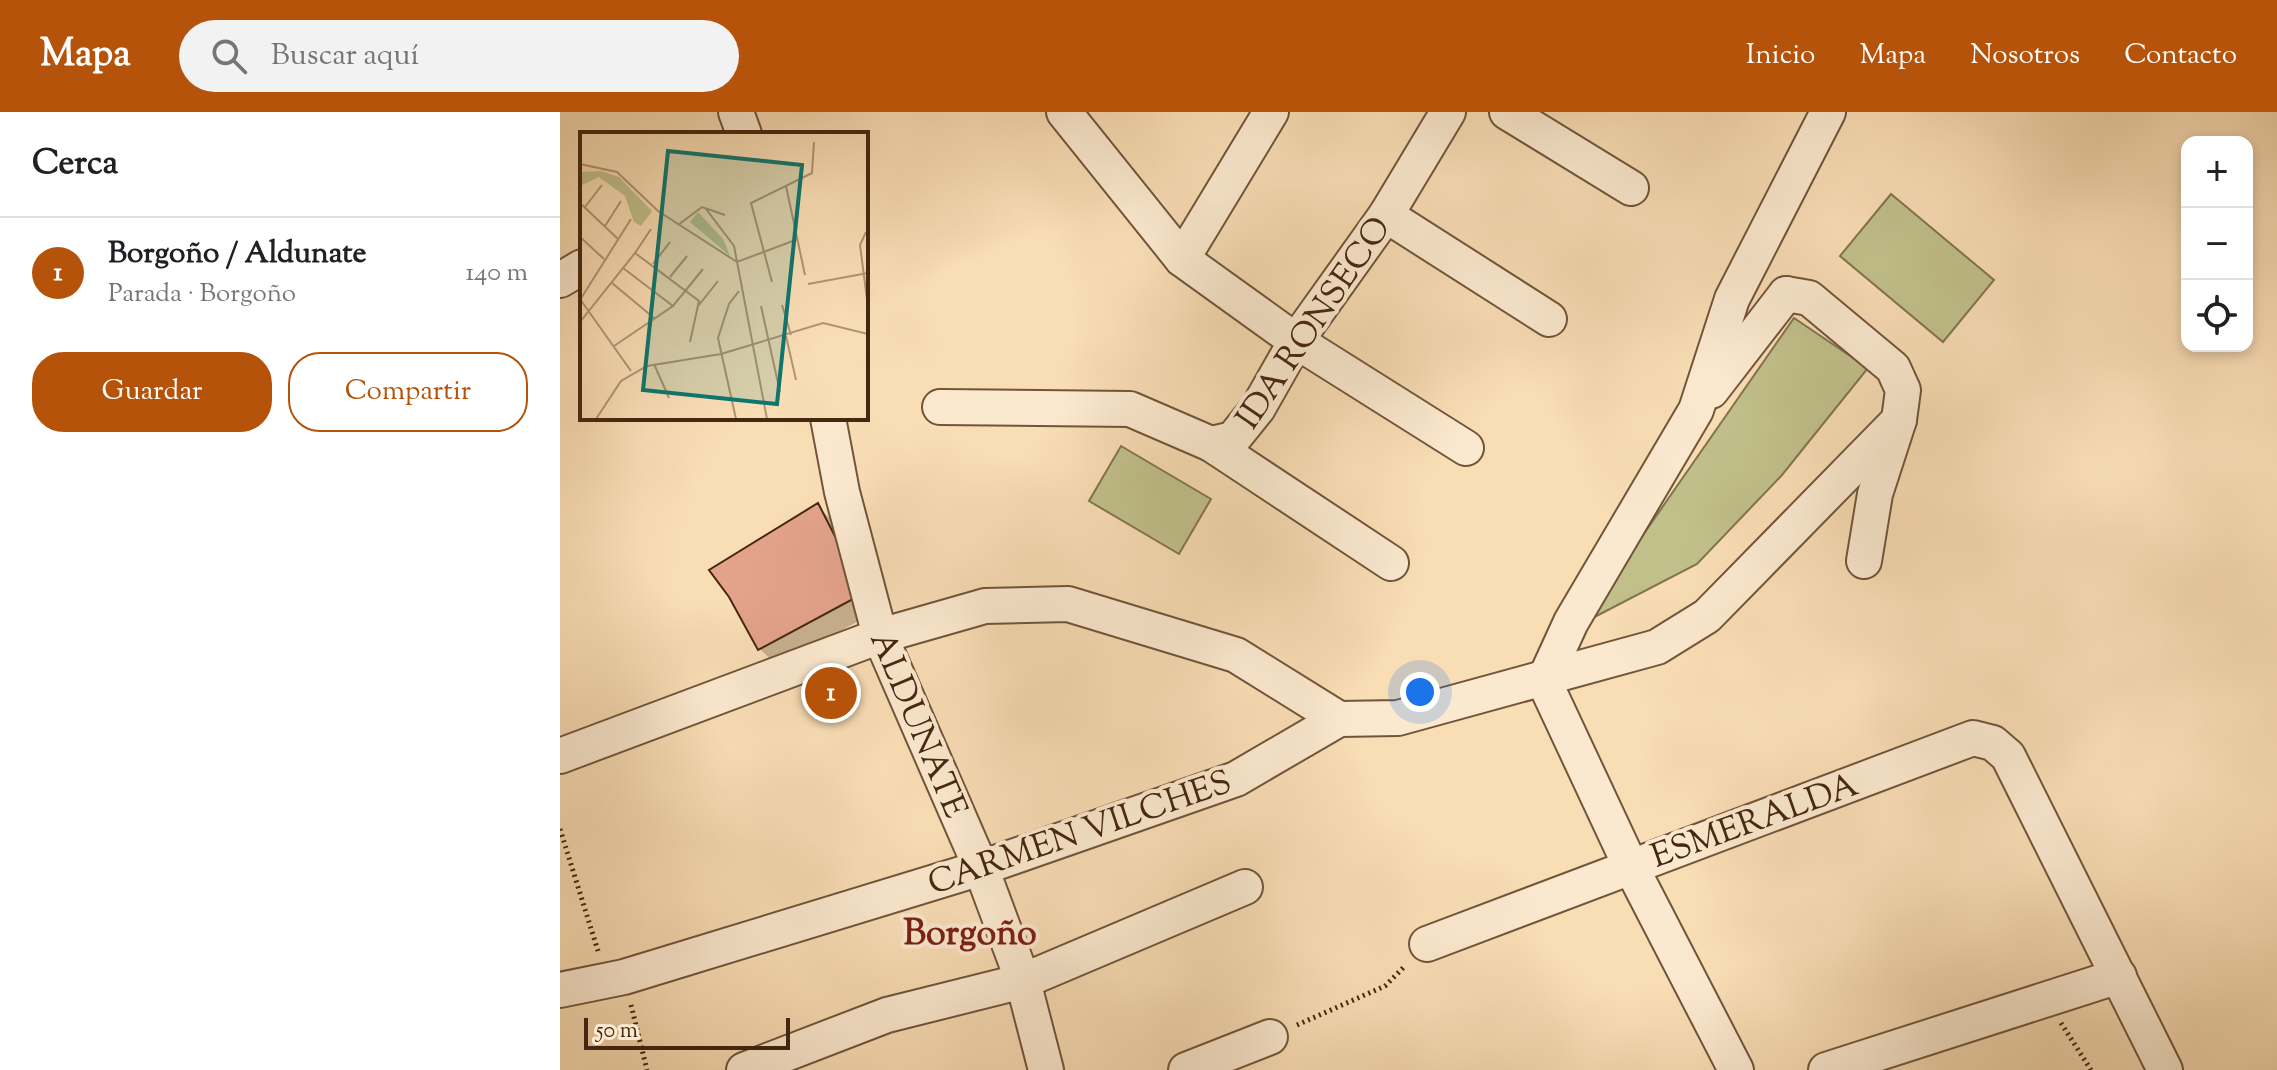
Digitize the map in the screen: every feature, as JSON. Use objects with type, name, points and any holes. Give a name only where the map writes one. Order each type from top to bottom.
[{"type":"street","points":[[736,112],[743,132]]},
{"type":"street","points":[[1182,259],[1271,112]]},
{"type":"street","name":"IDA RONSECO","points":[[940,407],[1130,409],[1211,444],[1233,439],[1258,408],[1296,341],[1386,215],[1448,112]]},
{"type":"street","points":[[1507,112],[1631,188]]},
{"type":"street","points":[[1696,410],[1732,299],[1828,112]]},
{"type":"street","points":[[1083,120],[1182,259],[1296,341],[1466,448]]},
{"type":"street","points":[[1386,215],[1549,319]]},
{"type":"street","points":[[1764,237],[1786,294]]},
{"type":"street","points":[[560,280],[580,268]]},
{"type":"street","points":[[1736,1070],[1630,865],[1544,681],[1571,622],[1696,410],[1786,294]]},
{"type":"street","points":[[1786,294],[1809,298],[1893,368],[1903,390],[1899,420],[1875,494],[1864,561]]},
{"type":"street","name":"ALDUNATE","points":[[828,420],[842,492],[880,636],[981,868],[1023,981],[1046,1070]]},
{"type":"street","name":"CARMEN VILCHES","points":[[560,990],[615,978],[981,868],[1236,779],[1339,719],[1398,718],[1544,681],[1657,647],[1707,616],[1899,420]]},
{"type":"street","points":[[1211,444],[1391,563]]},
{"type":"street","points":[[560,756],[880,636],[985,606],[1068,604],[1236,655],[1339,719]]},
{"type":"street","name":"ESMERALDA","points":[[1427,944],[1973,738],[1993,743],[2008,756],[2165,1070]]},
{"type":"street","points":[[744,1070],[887,1015],[1023,981],[1245,887]]},
{"type":"street","points":[[1826,1070],[2119,976]]},
{"type":"street","points":[[1186,1070],[1270,1037]]},
{"type":"path","points":[[560,829],[647,1070]]},
{"type":"path","points":[[1270,1037],[1385,986],[1427,944]]},
{"type":"path","points":[[2046,998],[2091,1070]]},
{"type":"shaded area","points":[[1891,194],[1994,280],[1943,342],[1840,256]]},
{"type":"shaded area","points":[[1794,318],[1868,368],[1782,475],[1697,564],[1581,624]]},
{"type":"shaded area","points":[[1121,446],[1211,499],[1179,554],[1089,501]]},
{"type":"building","points":[[818,503],[842,550],[855,598],[758,650],[729,597],[709,570]]},
{"type":"place","name":"Borgoño / Aldunate","points":[[831,693]]},
{"type":"district","name":"Borgoño","points":[[970,931]]}]
